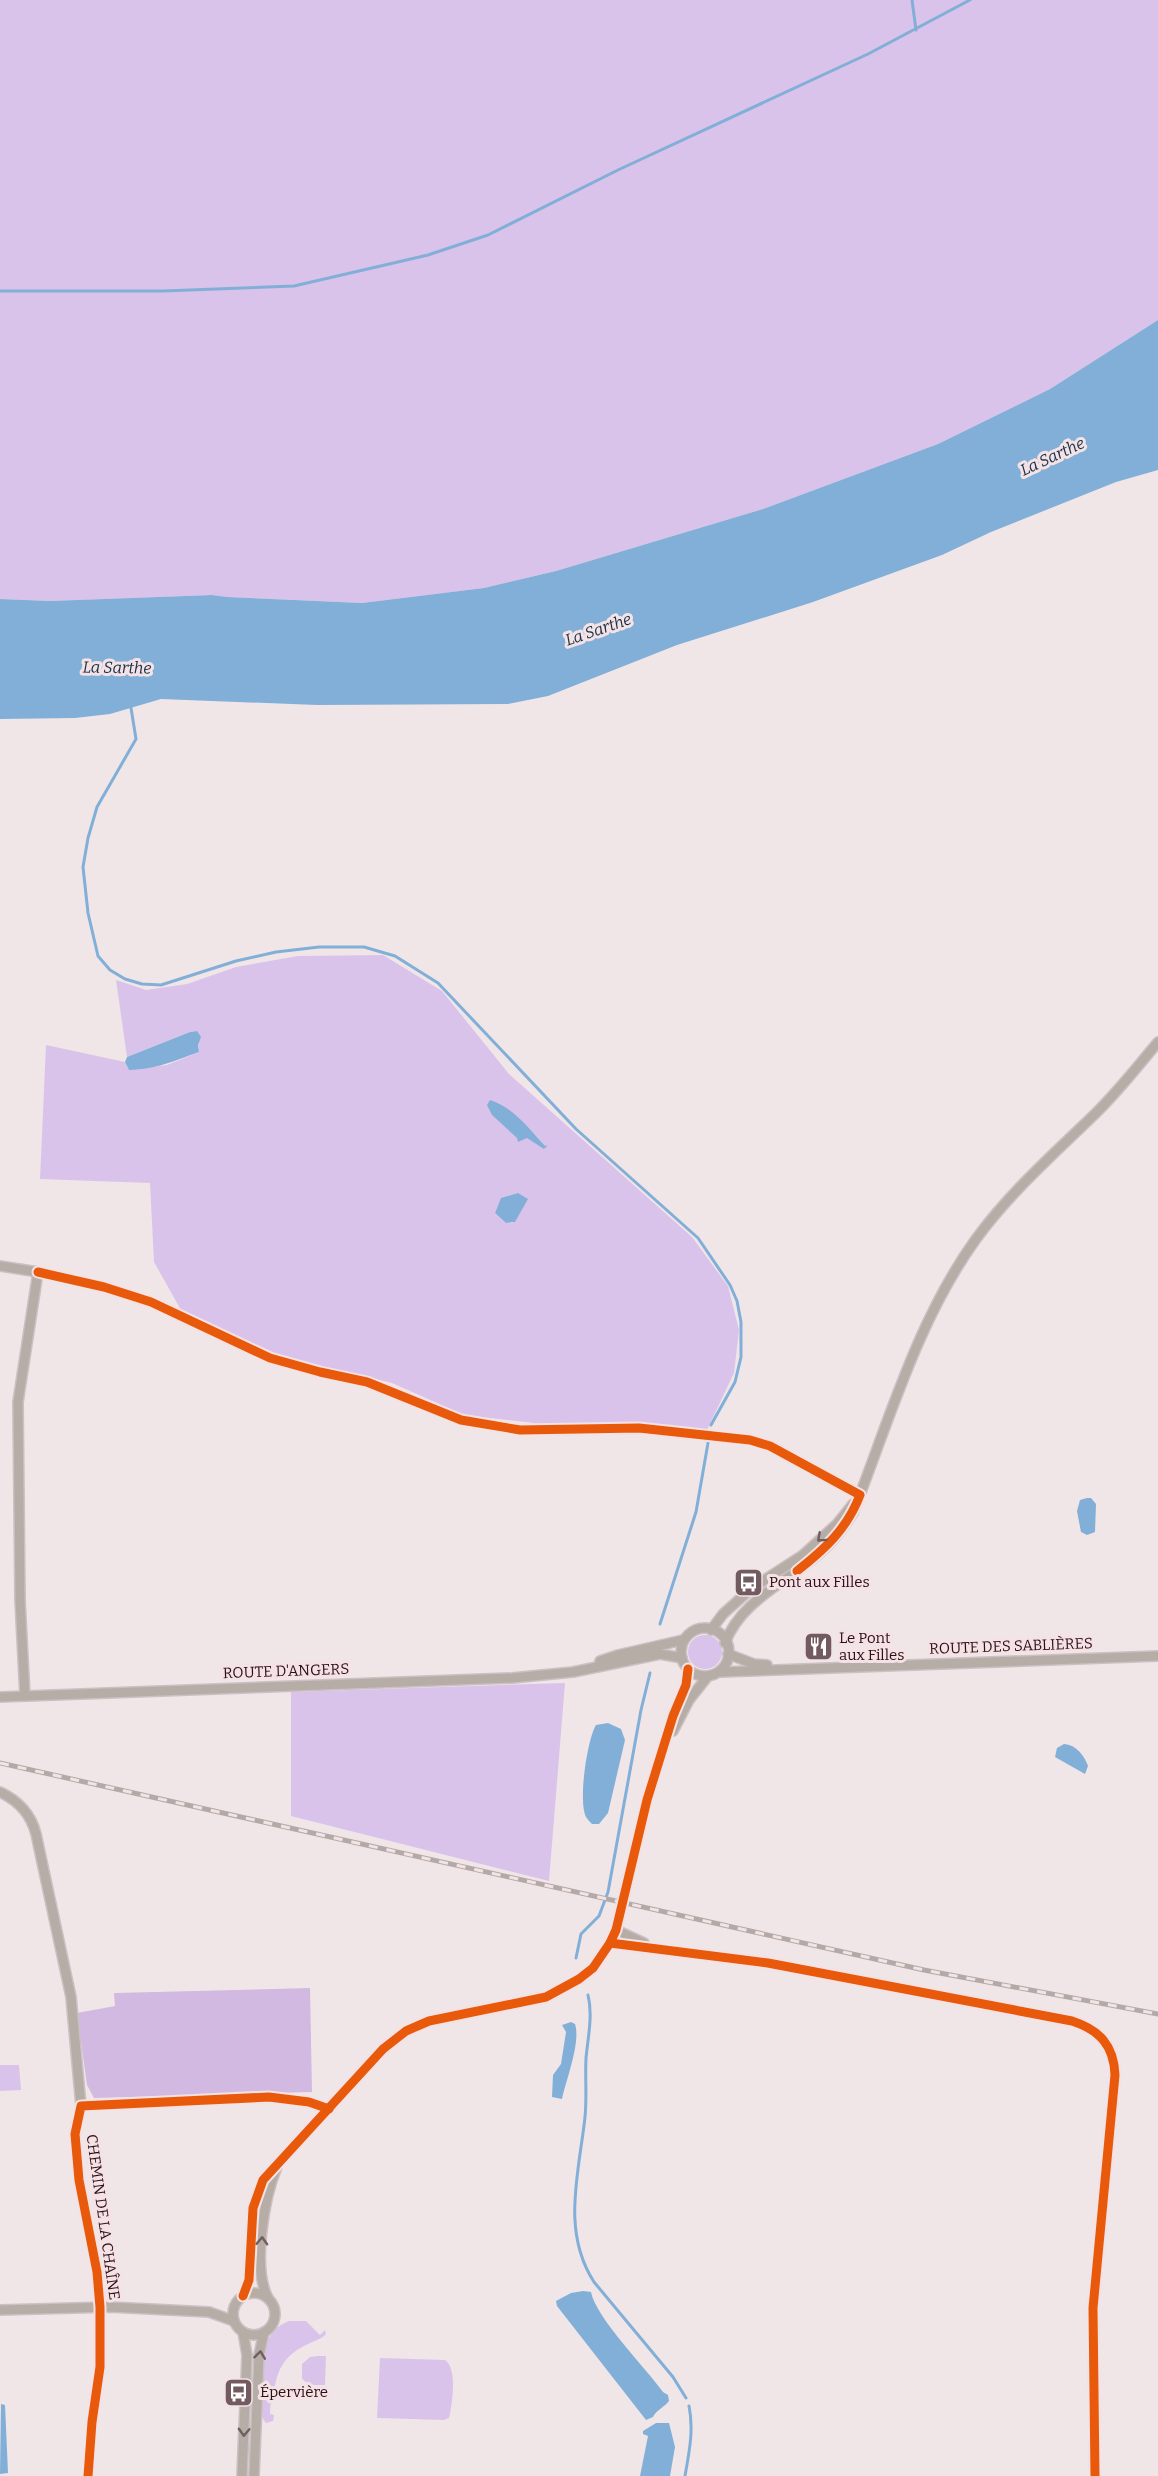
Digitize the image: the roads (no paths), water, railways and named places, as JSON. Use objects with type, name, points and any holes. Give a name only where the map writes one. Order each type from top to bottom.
[{"type":"street","points":[[725,1643],[731,1627],[753,1604],[821,1552],[854,1513],[926,1323],[955,1270],[976,1238],[1018,1188],[1100,1109],[1158,1042]]},
{"type":"street","points":[[0,1266],[36,1271],[104,1287],[151,1302],[270,1358],[367,1382],[461,1420],[520,1430],[639,1428],[750,1440],[770,1446],[860,1495]]},
{"type":"street","points":[[25,1696],[20,1599],[18,1402],[36,1271]]},
{"type":"street","points":[[711,1630],[723,1614],[752,1588],[802,1555],[828,1532],[860,1495]]},
{"type":"street","points":[[234,2321],[233,2312],[249,2280],[251,2219],[255,2199],[267,2173],[278,2165],[393,2039],[429,2021],[524,2003],[558,1992],[593,1968],[616,1930],[647,1800],[686,1684],[688,1670],[682,1658],[683,1640],[695,1630],[711,1630],[719,1635],[725,1643],[728,1654],[727,1663],[721,1672],[708,1676],[698,1675],[688,1670]]},
{"type":"street","name":"ROUTE D'ANGERS","points":[[573,1671],[618,1655],[683,1640]]},
{"type":"street","name":"ROUTE D'ANGERS","points":[[0,1697],[512,1678],[573,1671],[660,1654],[682,1658]]},
{"type":"street","name":"ROUTE DES SABLIÈRES","points":[[728,1654],[754,1664],[794,1667]]},
{"type":"street","name":"ROUTE DES SABLIÈRES","points":[[721,1672],[794,1667],[1158,1656]]},
{"type":"street","points":[[663,1749],[689,1700],[708,1676]]},
{"type":"street","points":[[0,1792],[26,1811],[36,1834],[71,1997],[81,2106]]},
{"type":"street","points":[[616,1930],[654,1948]]},
{"type":"street","points":[[610,1943],[768,1963],[1072,2021],[1089,2027],[1101,2036],[1113,2056],[1115,2075],[1093,2308],[1095,2476]]},
{"type":"street","points":[[243,2332],[254,2335],[264,2332],[272,2325],[275,2316],[274,2306],[268,2298],[261,2271],[263,2220],[267,2196],[278,2165]]},
{"type":"street","points":[[209,2312],[256,2293],[268,2298]]},
{"type":"street","points":[[0,2310],[110,2307],[209,2312],[234,2321],[243,2332],[247,2355],[242,2476]]},
{"type":"street","points":[[254,2476],[259,2355],[264,2332]]},
{"type":"water","name":"La Sarthe","points":[[1158,320],[1158,470],[1116,482],[991,532],[942,555],[813,602],[677,645],[548,696],[508,704],[317,705],[161,699],[110,714],[75,718],[0,719],[0,599],[50,601],[212,595],[362,603],[484,588],[556,571],[763,509],[938,444],[1050,389]]},
{"type":"water","points":[[197,1031],[201,1037],[198,1045],[199,1052],[157,1066],[139,1069],[129,1070],[125,1062],[127,1057]]},
{"type":"water","points":[[490,1100],[513,1113],[545,1146],[548,1145],[544,1149],[527,1138],[518,1142],[517,1138],[492,1115],[487,1105]]},
{"type":"water","points":[[518,1193],[528,1199],[515,1222],[506,1223],[495,1213],[501,1198]]},
{"type":"water","points":[[1091,1498],[1096,1504],[1095,1532],[1087,1535],[1081,1532],[1077,1511],[1080,1500]]},
{"type":"water","points":[[608,1723],[621,1729],[625,1740],[608,1813],[599,1824],[592,1824],[586,1817],[583,1798],[587,1756],[596,1725]]},
{"type":"water","points":[[1064,1744],[1076,1748],[1082,1754],[1088,1766],[1085,1774],[1055,1757],[1057,1748]]},
{"type":"water","points":[[571,2022],[575,2024],[576,2041],[562,2099],[552,2097],[553,2075],[561,2064],[566,2032],[562,2025]]},
{"type":"water","points":[[591,2292],[611,2329],[663,2392],[668,2395],[669,2401],[653,2417],[646,2420],[557,2306],[556,2301],[571,2293]]},
{"type":"water","points":[[1,2404],[5,2405],[8,2473],[0,2474]]},
{"type":"water","points":[[656,2423],[669,2423],[675,2447],[670,2476],[640,2476],[648,2436],[643,2434],[643,2431]]},
{"type":"waterway","points":[[912,0],[916,30]]},
{"type":"waterway","points":[[0,291],[163,291],[294,286],[428,255],[488,235],[618,170],[868,54],[970,0]]},
{"type":"waterway","points":[[131,708],[136,739],[97,807],[83,867],[88,913],[98,956],[110,970],[125,979],[142,984],[161,985],[236,961],[276,952],[319,947],[364,947],[395,956],[438,983],[576,1129],[698,1238],[730,1285],[737,1301],[741,1322],[741,1357],[735,1382],[711,1425]]},
{"type":"waterway","points":[[660,1624],[696,1512],[708,1443]]},
{"type":"waterway","points":[[576,1958],[581,1934],[599,1916],[608,1892],[641,1710],[650,1673]]},
{"type":"waterway","points":[[588,1995],[590,2018],[586,2058],[586,2110],[575,2201],[578,2243],[584,2263],[594,2282],[673,2377],[686,2398]]},
{"type":"waterway","points":[[685,2476],[691,2433],[689,2406]]},
{"type":"railway","points":[[0,1763],[924,1970],[1158,2014]]},
{"type":"place","name":"Pont aux Filles","points":[[748,1582]]},
{"type":"place","name":"Le Pont aux Filles","points":[[818,1647]]},
{"type":"place","name":"Épervière","points":[[239,2392]]}]
